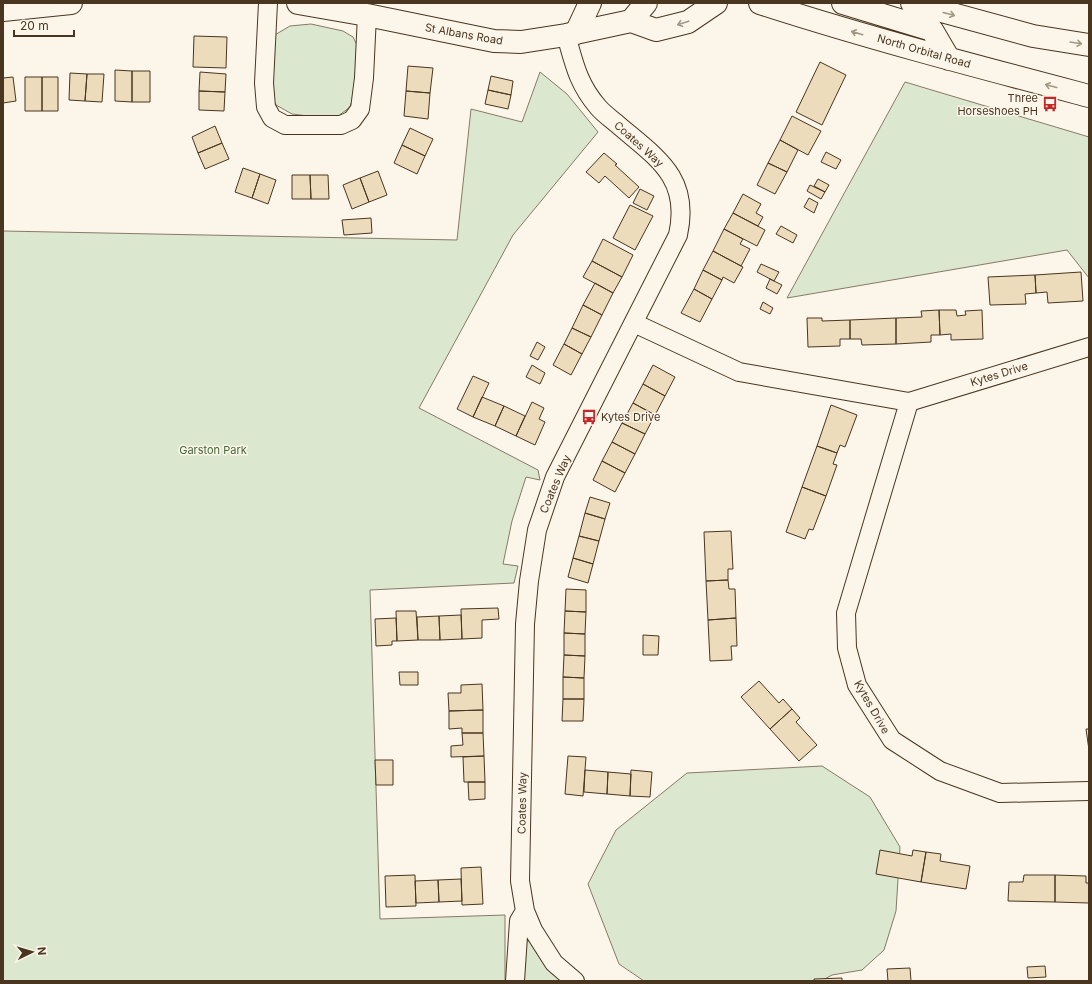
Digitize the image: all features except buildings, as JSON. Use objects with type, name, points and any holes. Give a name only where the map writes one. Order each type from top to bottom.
[{"type":"main road","points":[[3,10],[71,3]]},
{"type":"main road","name":"St Albans Road","points":[[298,3],[367,14],[494,41],[521,42],[571,34],[631,21]]},
{"type":"main road","points":[[571,34],[590,3]]},
{"type":"main road","points":[[646,3],[631,21],[656,30],[688,22],[716,3]]},
{"type":"main road","name":"North Orbital Road","points":[[760,3],[812,20],[949,59],[1089,96]]},
{"type":"main road","points":[[843,3],[932,30],[949,59]]},
{"type":"main road","points":[[912,3],[1033,36],[1089,45]]},
{"type":"street","points":[[268,3],[264,83],[266,107],[272,118],[285,125],[341,125],[352,120],[360,109],[364,78],[367,14]]},
{"type":"street","name":"Coates Way","points":[[571,34],[579,78],[585,91],[599,108],[662,164],[671,175],[679,194],[681,210],[681,223],[678,235],[555,477],[537,530],[529,581],[525,624],[520,881],[525,911],[533,930],[554,963],[576,981]]},
{"type":"street","name":"Kytes Drive","points":[[634,323],[739,372],[909,402],[1089,347]]},
{"type":"street","name":"Kytes Drive","points":[[909,402],[846,612],[847,648],[857,685],[892,740],[940,771],[1000,793],[1089,791]]},
{"type":"street","points":[[515,981],[518,920],[525,911]]},
{"type":"green space","points":[[311,24],[343,31],[353,37],[360,51],[358,82],[350,107],[337,117],[316,117],[292,114],[276,105],[272,98],[273,36],[290,26]]},
{"type":"green space","name":"Garston Park","points":[[540,72],[567,94],[598,132],[513,235],[419,408],[538,470],[540,480],[526,477],[512,521],[503,564],[518,566],[514,583],[370,590],[380,919],[505,915],[505,981],[3,981],[3,231],[457,240],[471,109],[522,122]]},
{"type":"green space","points":[[905,82],[1089,137],[1089,278],[1067,250],[787,298]]},
{"type":"green space","points":[[822,766],[870,797],[900,847],[896,911],[884,950],[862,970],[832,975],[821,981],[644,981],[619,964],[588,884],[616,830],[687,773]]},
{"type":"green space","points":[[527,940],[530,942],[538,955],[562,981],[520,981]]},
{"type":"place","name":"Three Horseshoes PH","points":[[1050,104]]},
{"type":"place","name":"Kytes Drive","points":[[589,417]]}]
